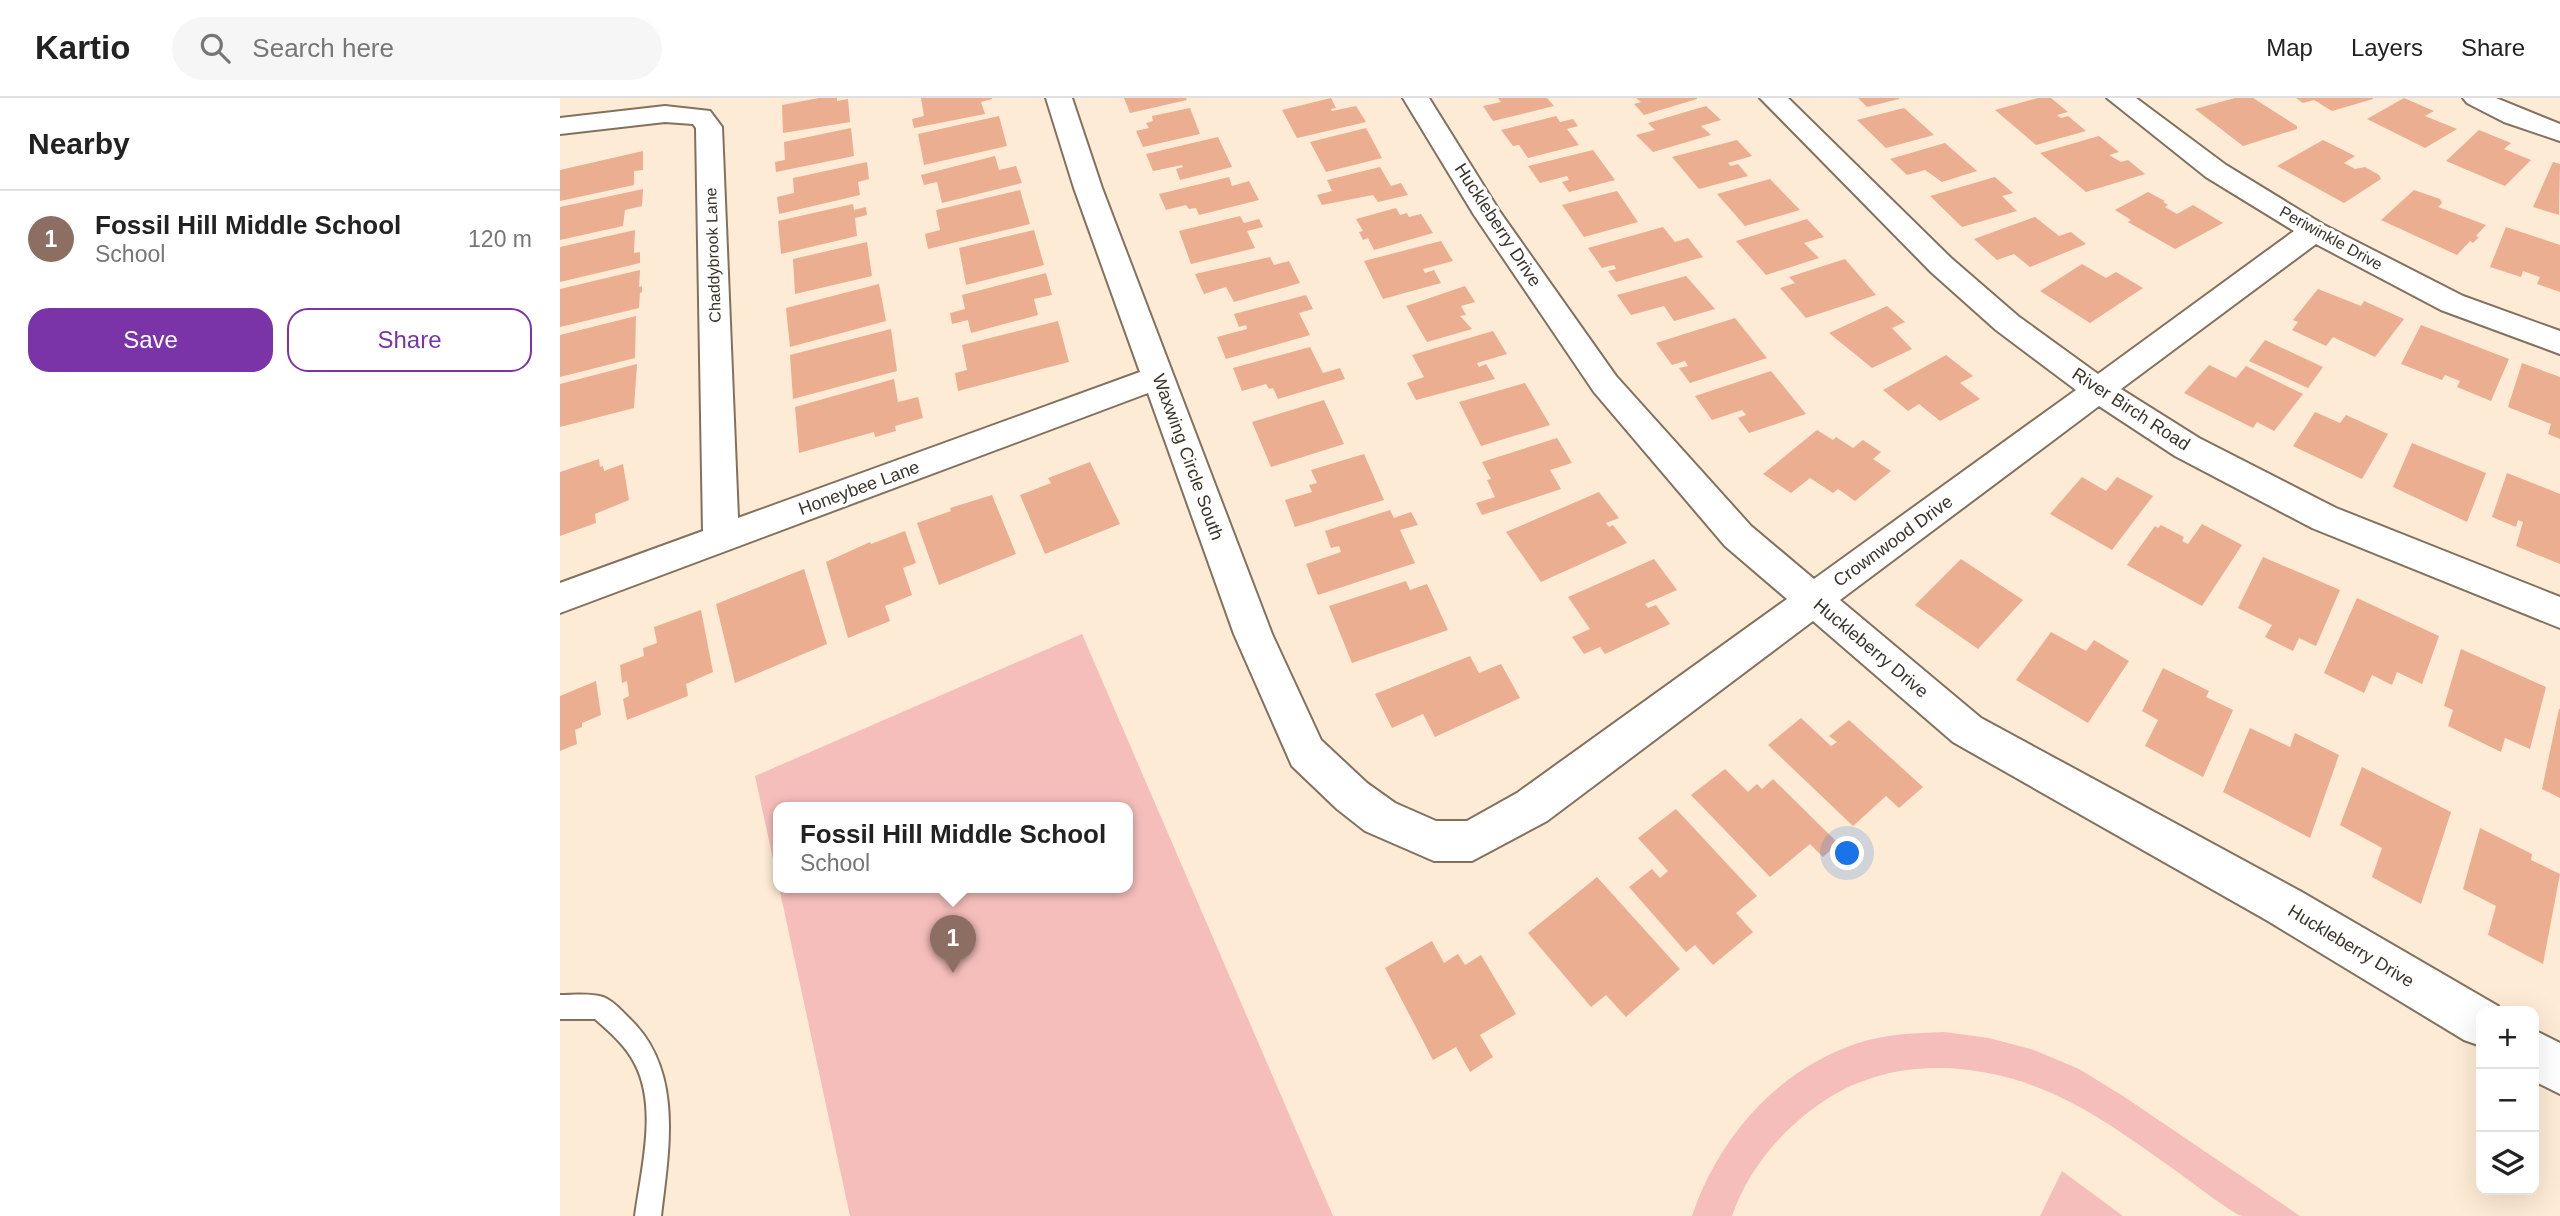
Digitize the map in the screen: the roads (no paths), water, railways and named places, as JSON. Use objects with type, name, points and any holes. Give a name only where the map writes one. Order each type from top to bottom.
[{"type":"street","name":"Waxwing Circle South","points":[[1059,98],[1088,188],[1253,634],[1306,753],[1352,796]]},
{"type":"street","name":"Huckleberry Drive","points":[[1416,98],[1488,215],[1605,384],[1738,536],[1967,730],[2284,906],[2476,1020]]},
{"type":"street","name":"River Birch Road","points":[[1773,98],[1941,265],[2007,323],[2098,390],[2187,447],[2324,518],[2560,613]]},
{"type":"street","name":"Periwinkle Drive","points":[[2120,98],[2216,171],[2314,231],[2452,303],[2560,343]]},
{"type":"street","points":[[2476,98],[2512,116],[2560,133]]},
{"type":"street","name":"Chaddybrook Lane","points":[[560,126],[665,114],[701,117],[709,127],[721,539]]},
{"type":"street","name":"Crownwood Drive","points":[[1352,796],[1380,817],[1434,841],[1472,841],[1532,807],[2314,231]]},
{"type":"street","name":"Honeybee Lane","points":[[560,598],[1159,377]]},
{"type":"street","points":[[2539,1057],[2560,1070]]},
{"type":"lane","points":[[560,1007],[600,1007],[633,1038],[652,1073],[658,1119],[648,1216]]},
{"type":"place","name":"Fossil Hill Middle School","points":[[953,973]]}]
